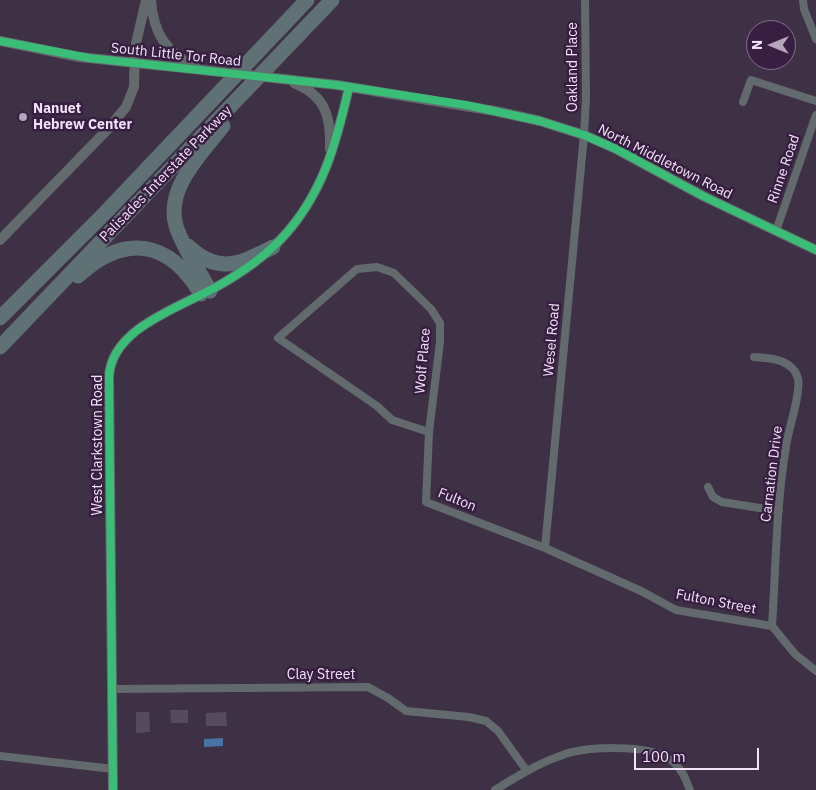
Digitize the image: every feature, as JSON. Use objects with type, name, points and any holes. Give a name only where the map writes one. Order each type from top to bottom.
[{"type":"highway","points":[[220,92],[278,21],[291,0]]},
{"type":"highway","name":"Palisades Interstate Parkway","points":[[0,318],[68,252],[307,0]]},
{"type":"highway","name":"Palisades Interstate Parkway","points":[[0,348],[332,0]]},
{"type":"highway","points":[[206,293],[176,223],[174,208],[177,192],[182,181],[237,108],[292,41]]},
{"type":"highway","points":[[181,237],[198,254],[211,262],[225,265],[242,262],[272,247]]},
{"type":"highway","points":[[0,348],[81,273],[100,260],[124,250],[134,248],[151,250],[170,257],[206,293]]},
{"type":"street","points":[[0,240],[118,119],[126,107],[132,94],[135,80],[135,48],[146,0]]},
{"type":"street","points":[[150,0],[154,23],[159,35],[167,46],[182,60],[203,70]]},
{"type":"street","name":"Oakland Place","points":[[584,135],[586,98],[585,0]]},
{"type":"street","points":[[803,0],[804,9],[816,39]]},
{"type":"street","name":"South Little Tor Road","points":[[0,41],[68,55],[350,87]]},
{"type":"street","points":[[283,79],[309,91],[318,99],[325,110],[330,126],[329,162]]},
{"type":"street","points":[[743,102],[751,80],[816,101]]},
{"type":"street","name":"North Middletown Road","points":[[350,87],[502,112],[540,121],[584,135],[616,149],[703,196],[816,250]]},
{"type":"street","name":"West Clarkstown Road","points":[[113,790],[110,366],[117,351],[133,333],[206,293],[248,267],[272,247],[300,217],[316,190],[335,148],[350,87]]},
{"type":"street","name":"Rinne Road","points":[[776,231],[816,115]]},
{"type":"street","name":"Wesel Road","points":[[544,548],[584,135]]},
{"type":"street","name":"Wolf Place","points":[[377,267],[394,273],[431,310],[440,323],[440,342],[429,432],[392,420],[377,406],[278,338],[358,269],[377,267]]},
{"type":"street","name":"Carnation Drive","points":[[754,357],[783,361],[792,368],[798,379],[798,393],[786,447],[779,511],[772,626]]},
{"type":"street","name":"Fulton","points":[[429,432],[426,502],[544,548]]},
{"type":"street","points":[[708,487],[713,497],[722,502],[779,511]]},
{"type":"street","name":"Fulton Street","points":[[544,548],[640,591],[676,610],[772,626],[795,654],[816,671]]},
{"type":"street","name":"Clay Street","points":[[113,689],[368,687],[406,711],[469,717],[486,721],[498,731],[527,771]]},
{"type":"street","points":[[495,790],[527,771],[561,755],[594,748],[654,751],[670,759],[683,772],[690,790]]},
{"type":"street","points":[[0,756],[113,769]]},
{"type":"water","points":[[223,738],[223,746],[204,747],[204,739]]},
{"type":"building","points":[[170,710],[188,710],[188,723],[171,723]]},
{"type":"building","points":[[136,712],[149,712],[150,732],[136,733]]},
{"type":"building","points":[[226,712],[227,726],[206,726],[206,713]]},
{"type":"cycle path","points":[[0,41],[89,58],[337,85],[466,105],[540,121],[584,135],[616,149],[703,196],[816,250]]},
{"type":"cycle path","points":[[113,790],[109,377],[113,360],[122,345],[150,321],[235,276],[259,259],[282,238],[308,204],[318,186],[333,148],[349,87]]},
{"type":"place","name":"Nanuet Hebrew Center","points":[[23,117]]}]
